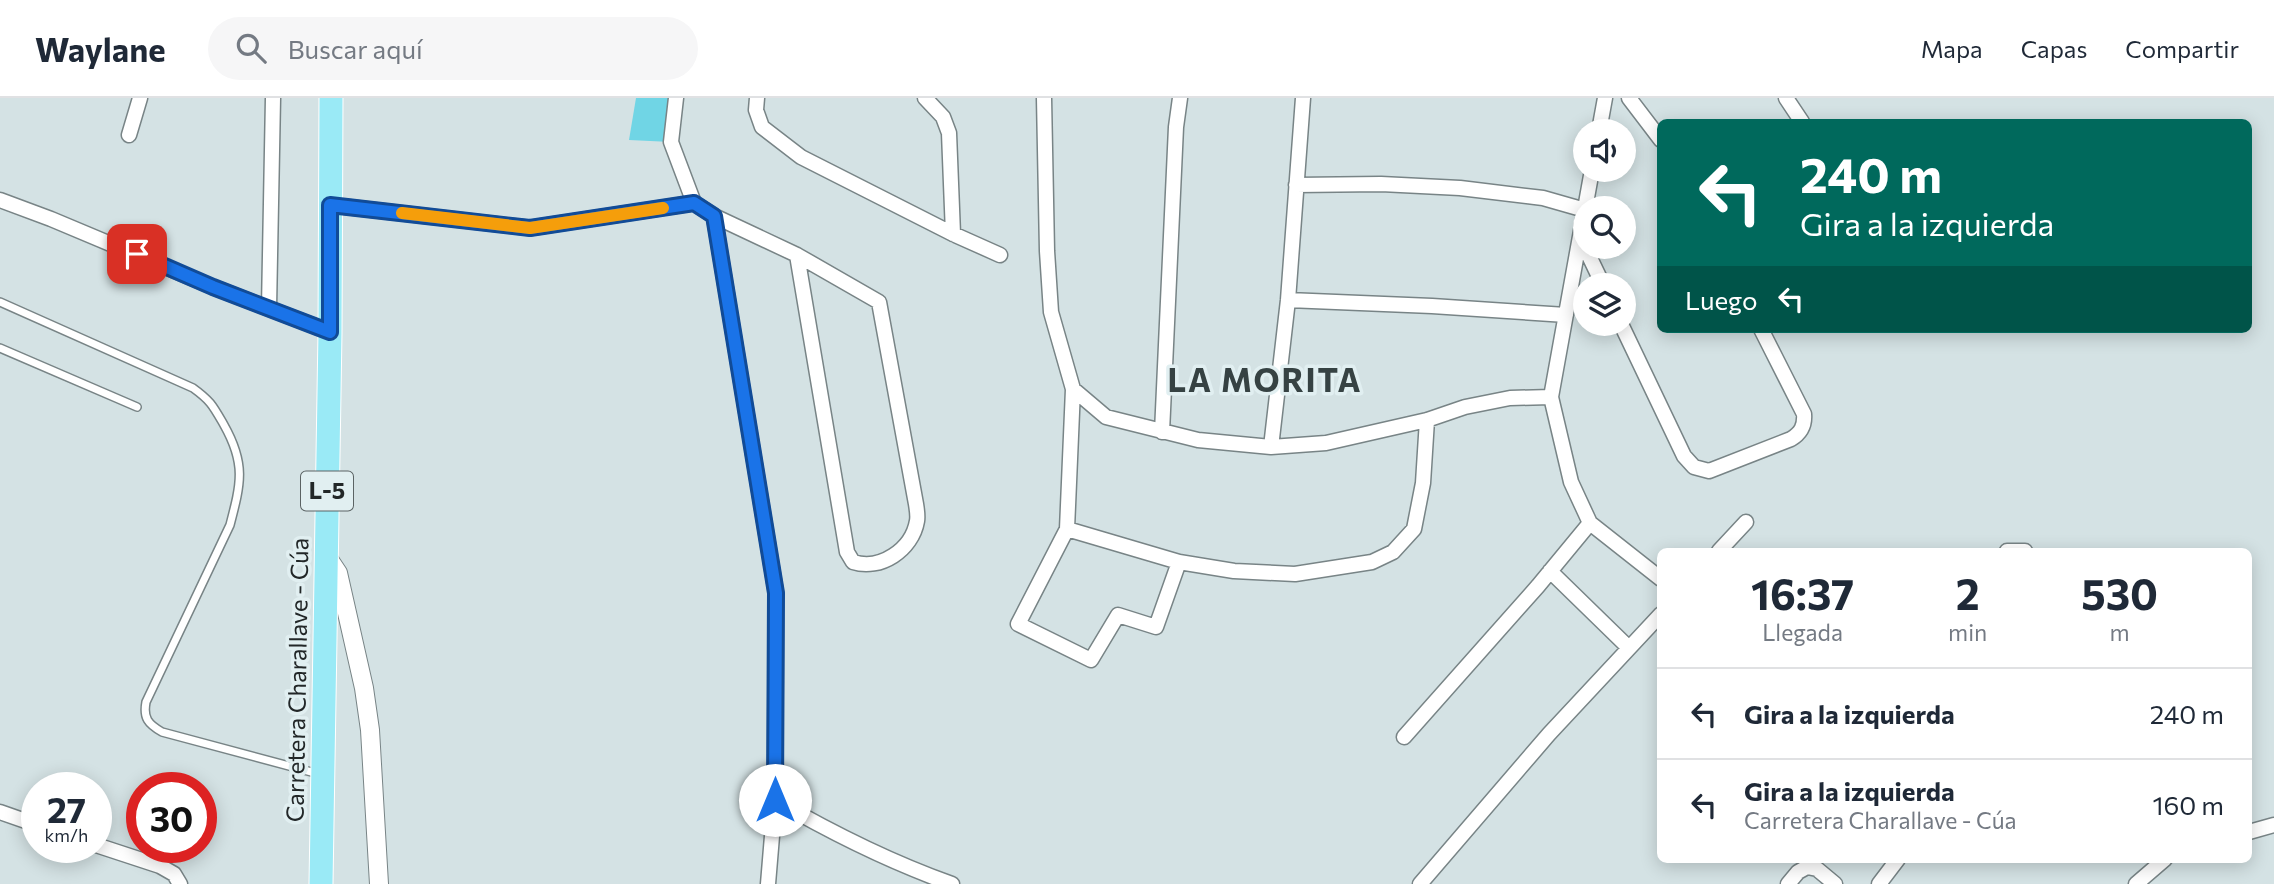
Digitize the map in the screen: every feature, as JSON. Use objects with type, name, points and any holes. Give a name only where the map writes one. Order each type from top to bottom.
[{"type":"highway","name":"Carretera Charallave - Cúa","points":[[321,884],[331,98]]},
{"type":"street","points":[[129,135],[140,98]]},
{"type":"street","points":[[270,309],[273,98]]},
{"type":"street","points":[[676,98],[671,142],[694,203],[714,216],[797,255],[879,303],[917,520],[908,541],[897,554],[874,565],[853,562],[847,552],[797,255]]},
{"type":"street","points":[[757,98],[756,110],[762,127],[801,157],[1000,255]]},
{"type":"street","points":[[925,98],[943,117],[949,133],[953,234]]},
{"type":"street","points":[[1044,98],[1051,312],[1073,389],[1067,529],[1018,624],[1091,660],[1118,615],[1156,627],[1179,562]]},
{"type":"street","points":[[1162,432],[1176,127],[1180,98]]},
{"type":"street","points":[[1271,447],[1288,300],[1303,98]]},
{"type":"street","points":[[1601,119],[1605,98]]},
{"type":"street","points":[[1629,98],[1657,135]]},
{"type":"street","points":[[1786,98],[1800,119]]},
{"type":"street","points":[[1296,185],[1381,184],[1460,188],[1543,198],[1573,207]]},
{"type":"street","points":[[0,201],[330,332]]},
{"type":"street","points":[[330,205],[530,228],[694,203]]},
{"type":"street","points":[[714,216],[776,593],[775,800],[768,884]]},
{"type":"street","points":[[1576,259],[1551,397],[1570,482],[1590,523],[1657,576]]},
{"type":"street","points":[[1288,300],[1566,315]]},
{"type":"street","points":[[1627,336],[1684,456],[1694,467],[1709,471],[1791,439],[1804,426],[1804,414],[1763,333]]},
{"type":"street","points":[[1073,389],[1106,417],[1198,440],[1271,447],[1326,443],[1510,398],[1551,397]]},
{"type":"street","points":[[1067,529],[1179,562],[1234,571],[1295,574],[1372,562],[1393,552],[1414,529],[1423,483],[1427,420]]},
{"type":"street","points":[[1722,548],[1746,522]]},
{"type":"street","points":[[1404,737],[1590,523]]},
{"type":"street","points":[[326,555],[338,573],[364,688],[370,730],[379,884]]},
{"type":"street","points":[[1550,571],[1629,648]]},
{"type":"street","points":[[1420,884],[1549,734],[1657,618]]},
{"type":"street","points":[[775,800],[839,837],[952,884]]},
{"type":"street","points":[[0,812],[21,819]]},
{"type":"street","points":[[2252,831],[2274,825]]},
{"type":"street","points":[[112,850],[160,866],[174,874],[180,884]]},
{"type":"street","points":[[1879,884],[1895,863]]},
{"type":"street","points":[[2136,884],[2160,863]]},
{"type":"street","points":[[1788,884],[1798,864],[1817,869],[1835,884]]},
{"type":"lane","points":[[0,302],[193,388],[211,401],[236,447],[240,469],[238,496],[230,525],[146,702],[146,718],[150,725],[162,732],[323,775]]},
{"type":"lane","points":[[0,348],[137,407]]},
{"type":"shaded area","points":[[636,98],[676,98],[671,142],[629,140]]},
{"type":"slow traffic","points":[[402,213],[530,228],[663,208]]},
{"type":"district","name":"LA MORITA","points":[[1265,381]]},
{"type":"route","points":[[137,254],[213,287],[330,332],[330,205],[530,228],[694,203],[714,216],[776,593],[775,800]]}]
